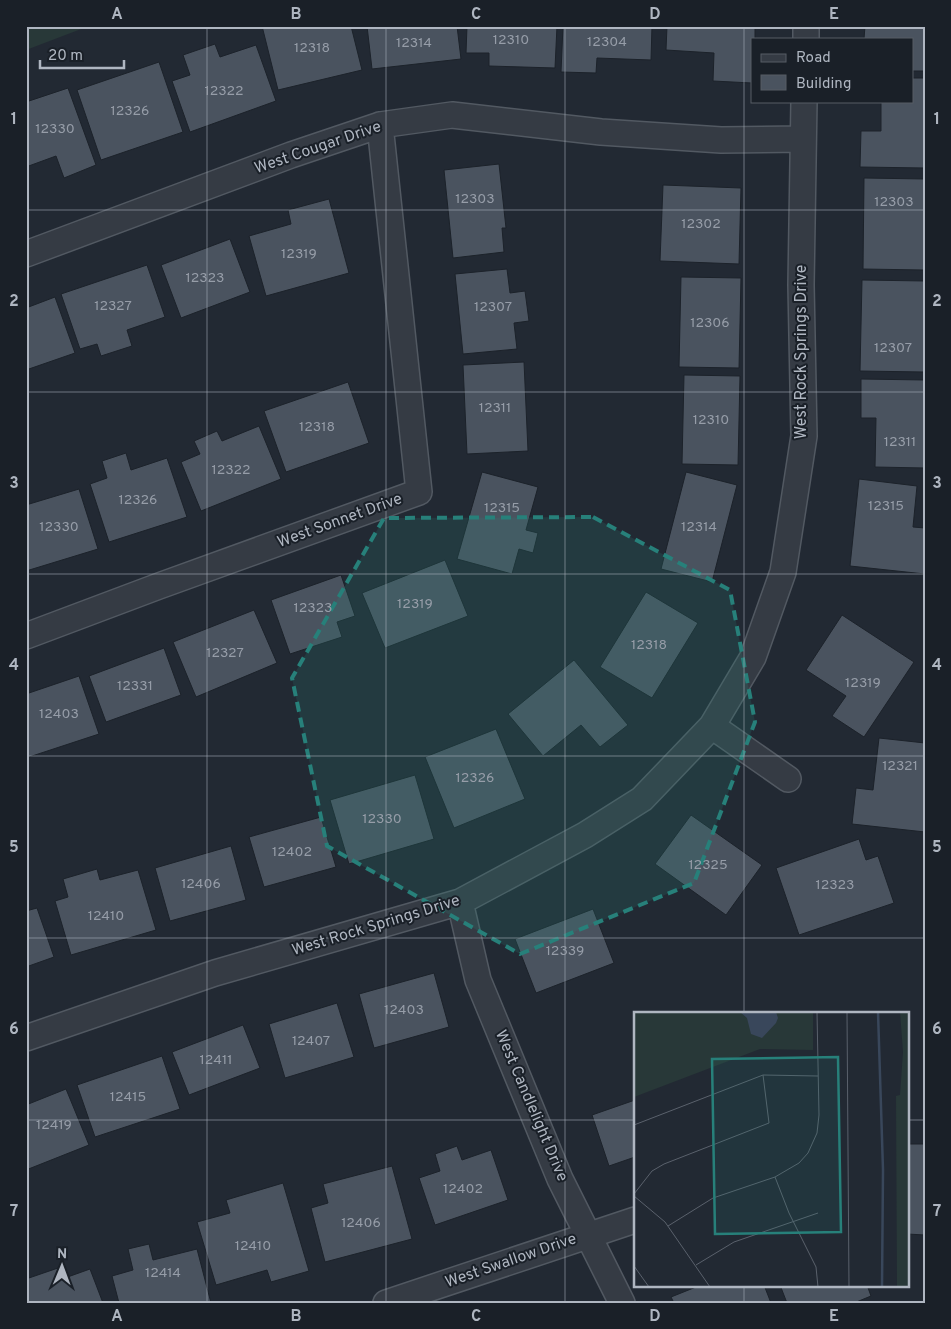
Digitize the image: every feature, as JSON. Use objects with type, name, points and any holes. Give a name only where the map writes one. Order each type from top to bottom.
[{"type":"street","name":"West Rock Springs Drive","points":[[26,1038],[215,973],[460,902],[585,835],[642,799],[712,726],[752,657],[783,572],[804,436],[801,284],[804,102]]},
{"type":"street","name":"West Cougar Drive","points":[[26,254],[291,155],[380,125],[452,115],[601,132],[712,140],[803,139]]},
{"type":"street","name":"West Sonnet Drive","points":[[26,636],[419,492],[380,125]]},
{"type":"street","points":[[712,726],[788,779]]},
{"type":"street","name":"West Candlelight Drive","points":[[460,902],[478,980],[560,1179],[622,1303]]},
{"type":"street","name":"West Swallow Drive","points":[[386,1303],[634,1220]]},
{"type":"highlighted area","points":[[593,517],[730,590],[755,722],[694,883],[520,954],[327,846],[292,678],[384,518]]},
{"type":"shaded area","points":[[26,26],[89,26],[26,50]]},
{"type":"building","points":[[262,26],[351,26],[362,70],[278,90]]},
{"type":"building","points":[[367,26],[457,26],[461,59],[372,69]]},
{"type":"building","points":[[467,26],[557,26],[555,68],[489,66],[489,53],[466,53]]},
{"type":"building","points":[[563,26],[652,26],[651,60],[597,58],[596,73],[561,72]]},
{"type":"building","points":[[667,26],[755,26],[755,38],[751,38],[751,83],[713,81],[714,53],[666,50]]},
{"type":"building","points":[[865,26],[925,26],[925,71],[914,71],[914,38],[864,38]]},
{"type":"building","points":[[215,44],[220,57],[256,45],[276,101],[190,132],[172,81],[190,75],[183,55]]},
{"type":"building","points":[[159,62],[183,132],[101,160],[77,90]]},
{"type":"building","points":[[914,78],[925,78],[925,168],[860,167],[861,131],[881,131],[881,102],[914,102]]},
{"type":"building","points":[[68,88],[96,165],[64,178],[56,156],[26,167],[26,102]]},
{"type":"building","points":[[499,164],[506,228],[502,228],[504,252],[453,258],[444,170]]},
{"type":"building","points":[[864,178],[925,179],[924,270],[863,269]]},
{"type":"building","points":[[663,185],[741,188],[739,264],[660,261]]},
{"type":"building","points":[[329,199],[349,273],[266,296],[249,236],[291,224],[288,210]]},
{"type":"building","points":[[230,239],[250,292],[181,318],[161,265]]},
{"type":"building","points":[[147,265],[165,317],[127,330],[132,346],[101,356],[97,344],[80,349],[61,294]]},
{"type":"building","points":[[507,269],[510,293],[525,291],[529,321],[514,323],[517,349],[463,354],[455,274]]},
{"type":"building","points":[[681,277],[741,278],[739,368],[679,367]]},
{"type":"building","points":[[862,280],[925,281],[924,372],[860,371]]},
{"type":"building","points":[[55,297],[75,353],[26,370],[26,308]]},
{"type":"building","points":[[524,362],[528,451],[467,454],[463,365]]},
{"type":"building","points":[[684,375],[740,376],[738,465],[682,464]]},
{"type":"building","points":[[861,379],[925,380],[925,468],[875,467],[876,418],[861,418]]},
{"type":"building","points":[[348,382],[369,443],[286,472],[264,411]]},
{"type":"building","points":[[259,426],[281,479],[201,511],[181,462],[200,454],[194,441],[217,431],[222,441]]},
{"type":"building","points":[[126,453],[131,470],[167,458],[187,517],[109,542],[90,484],[107,478],[102,461]]},
{"type":"building","points":[[482,472],[538,487],[526,530],[538,533],[533,553],[519,549],[512,574],[457,559]]},
{"type":"building","points":[[686,472],[737,485],[712,582],[661,569]]},
{"type":"building","points":[[859,479],[917,486],[913,527],[925,528],[925,574],[850,566]]},
{"type":"building","points":[[79,489],[98,549],[26,571],[26,505]]},
{"type":"building","points":[[445,560],[468,616],[385,648],[362,593]]},
{"type":"building","points":[[341,575],[355,616],[337,622],[342,637],[290,654],[271,600]]},
{"type":"building","points":[[646,592],[698,623],[652,698],[600,667]]},
{"type":"building","points":[[254,610],[277,663],[196,697],[173,642]]},
{"type":"building","points":[[842,615],[914,662],[864,737],[832,716],[846,696],[806,670]]},
{"type":"building","points":[[164,648],[181,695],[106,722],[89,676]]},
{"type":"building","points":[[574,660],[628,725],[600,747],[581,725],[543,756],[508,714]]},
{"type":"building","points":[[79,676],[99,734],[26,758],[26,694]]},
{"type":"building","points":[[496,729],[525,799],[454,828],[425,757]]},
{"type":"building","points":[[879,738],[925,743],[925,832],[852,824],[856,788],[873,790]]},
{"type":"building","points":[[415,775],[434,839],[349,864],[330,800]]},
{"type":"building","points":[[691,815],[762,865],[726,915],[655,864]]},
{"type":"building","points":[[321,817],[336,867],[264,887],[249,837]]},
{"type":"building","points":[[859,839],[866,860],[878,856],[894,903],[799,935],[776,868]]},
{"type":"building","points":[[231,846],[246,900],[170,921],[155,868]]},
{"type":"building","points":[[97,869],[100,880],[138,870],[156,930],[71,955],[55,901],[68,897],[63,879]]},
{"type":"building","points":[[37,908],[54,957],[26,967],[26,911]]},
{"type":"building","points":[[593,909],[614,963],[536,993],[515,939]]},
{"type":"building","points":[[434,973],[449,1027],[374,1048],[359,994]]},
{"type":"building","points":[[337,1003],[354,1057],[285,1078],[269,1024]]},
{"type":"building","points":[[243,1025],[260,1068],[189,1095],[172,1052]]},
{"type":"building","points":[[162,1056],[180,1109],[95,1137],[77,1085]]},
{"type":"building","points":[[66,1089],[89,1145],[26,1170],[26,1105]]},
{"type":"building","points":[[634,1100],[634,1157],[609,1166],[592,1115]]},
{"type":"building","points":[[908,1144],[925,1144],[925,1235],[908,1234]]},
{"type":"building","points":[[457,1146],[462,1160],[491,1150],[508,1200],[435,1225],[419,1178],[440,1171],[435,1154]]},
{"type":"building","points":[[392,1166],[412,1239],[325,1262],[311,1208],[328,1203],[323,1184]]},
{"type":"building","points":[[283,1183],[309,1271],[271,1282],[267,1270],[216,1285],[197,1222],[230,1213],[226,1200]]},
{"type":"building","points":[[149,1244],[153,1260],[197,1249],[211,1303],[119,1303],[112,1276],[133,1270],[128,1249]]},
{"type":"building","points":[[58,1268],[62,1279],[90,1269],[103,1303],[26,1303],[26,1279]]},
{"type":"building","points":[[698,1286],[764,1286],[771,1303],[674,1303],[671,1297]]},
{"type":"building","points":[[780,1286],[867,1286],[871,1296],[854,1303],[787,1303]]}]
